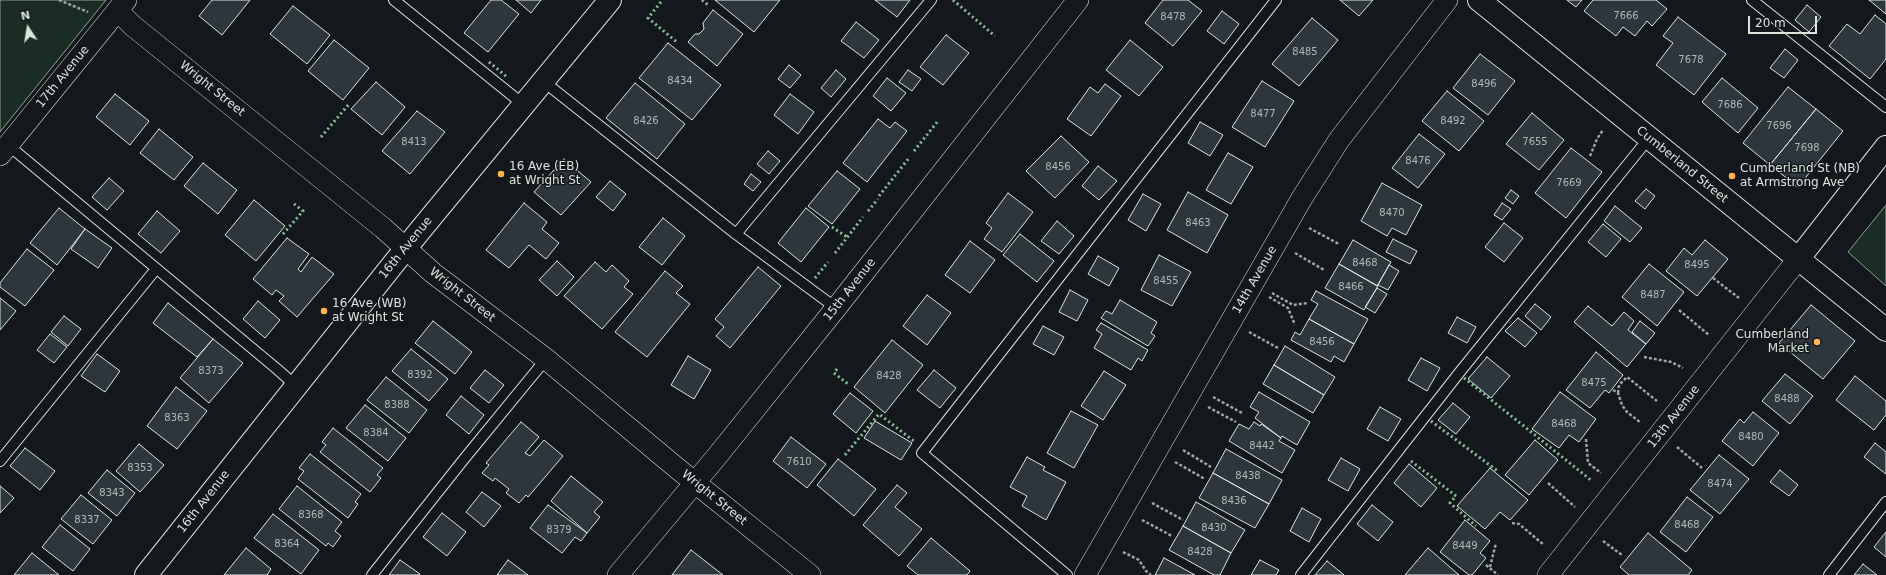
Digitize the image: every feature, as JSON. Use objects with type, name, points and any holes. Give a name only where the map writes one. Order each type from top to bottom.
[{"type":"street","name":"16th Avenue","points":[[146,575],[406,248],[610,0]]},
{"type":"street","name":"15th Avenue","points":[[618,575],[696,482],[836,308],[1078,0]]},
{"type":"street","name":"14th Avenue","points":[[1085,575],[1302,198],[1343,134],[1447,0]]},
{"type":"street","name":"Cumberland Street","points":[[1478,0],[1799,258],[1886,330]]},
{"type":"street","name":"17th Avenue","points":[[4,150],[122,6]]},
{"type":"street","name":"Wright Street","points":[[122,6],[133,26],[406,248],[433,273],[546,359],[810,575]]},
{"type":"street","points":[[1799,258],[1886,147]]},
{"type":"street","name":"13th Avenue","points":[[1548,575],[1799,258]]},
{"type":"lane","points":[[394,0],[524,105]]},
{"type":"lane","points":[[736,234],[931,0]]},
{"type":"lane","points":[[1066,575],[922,454],[1276,0]]},
{"type":"lane","points":[[1752,0],[1886,108]]},
{"type":"lane","points":[[543,81],[736,234],[836,308]]},
{"type":"lane","points":[[1301,575],[1459,373],[1649,138]]},
{"type":"lane","points":[[4,150],[156,269],[296,386]]},
{"type":"lane","points":[[0,460],[156,269]]},
{"type":"lane","points":[[372,575],[464,458],[546,359]]},
{"type":"lane","points":[[1829,575],[1886,502]]},
{"type":"path","points":[[59,0],[91,13]]},
{"type":"path","points":[[1590,156],[1597,138],[1604,128]]},
{"type":"path","points":[[1305,226],[1339,244]]},
{"type":"path","points":[[1293,251],[1324,270]]},
{"type":"path","points":[[1713,278],[1742,301]]},
{"type":"path","points":[[1270,292],[1293,305],[1308,304]]},
{"type":"path","points":[[1267,296],[1288,308],[1295,325]]},
{"type":"path","points":[[1679,310],[1713,338]]},
{"type":"path","points":[[1247,331],[1278,348]]},
{"type":"path","points":[[1644,356],[1671,362],[1687,370]]},
{"type":"path","points":[[1644,426],[1627,412],[1622,405],[1618,393],[1619,385],[1627,377],[1661,404]]},
{"type":"path","points":[[1613,390],[1618,393]]},
{"type":"path","points":[[1210,395],[1242,413]]},
{"type":"path","points":[[1204,404],[1236,422]]},
{"type":"path","points":[[1586,439],[1588,463],[1605,476]]},
{"type":"path","points":[[1673,444],[1702,468]]},
{"type":"path","points":[[1179,448],[1211,467]]},
{"type":"path","points":[[1171,460],[1205,479]]},
{"type":"path","points":[[1548,483],[1578,510]]},
{"type":"path","points":[[1148,501],[1183,520]]},
{"type":"path","points":[[1138,518],[1172,536]]},
{"type":"path","points":[[1512,524],[1519,524],[1548,548]]},
{"type":"path","points":[[1600,538],[1622,555]]},
{"type":"path","points":[[1490,568],[1496,543]]},
{"type":"path","points":[[1119,550],[1139,560],[1146,571],[1152,575]]},
{"type":"path","points":[[1486,565],[1498,575]]},
{"type":"green space","points":[[0,0],[106,0],[0,132]]},
{"type":"green space","points":[[1886,205],[1886,286],[1848,252]]},
{"type":"building","points":[[212,0],[250,0],[222,35],[199,16]]},
{"type":"building","points":[[491,0],[501,0],[519,14],[488,52],[464,33]]},
{"type":"building","points":[[516,0],[541,0],[531,13]]},
{"type":"building","points":[[715,0],[780,0],[754,32]]},
{"type":"building","points":[[875,0],[910,0],[897,17]]},
{"type":"building","points":[[1163,0],[1188,0],[1202,11],[1173,46],[1145,23]]},
{"type":"building","points":[[1340,0],[1373,0],[1359,16]]},
{"type":"building","points":[[1567,0],[1582,0],[1576,7]]},
{"type":"building","points":[[1593,0],[1656,0],[1667,9],[1652,26],[1647,21],[1635,36],[1623,27],[1616,36],[1584,11]]},
{"type":"building","points":[[1869,0],[1886,0],[1886,14]]},
{"type":"building","points":[[1807,5],[1821,17],[1809,32],[1795,20]]},
{"type":"building","points":[[293,6],[330,35],[307,64],[270,34]]},
{"type":"building","points":[[713,10],[743,34],[717,66],[688,42],[695,34],[699,34],[704,29],[703,23]]},
{"type":"building","points":[[1222,11],[1239,24],[1224,44],[1207,31]]},
{"type":"building","points":[[1875,15],[1886,24],[1886,59],[1870,79],[1829,46],[1847,24],[1860,34]]},
{"type":"building","points":[[1678,17],[1726,54],[1694,95],[1656,65],[1673,43],[1663,36]]},
{"type":"building","points":[[1312,18],[1338,40],[1299,86],[1272,64]]},
{"type":"building","points":[[856,22],[879,40],[864,58],[841,41]]},
{"type":"building","points":[[946,35],[969,53],[943,85],[920,67]]},
{"type":"building","points":[[334,40],[369,68],[343,100],[308,71]]},
{"type":"building","points":[[1130,40],[1163,67],[1139,96],[1106,70]]},
{"type":"building","points":[[668,43],[721,85],[692,120],[639,78]]},
{"type":"building","points":[[1785,49],[1798,60],[1784,78],[1770,68]]},
{"type":"building","points":[[1480,54],[1515,81],[1488,115],[1453,88]]},
{"type":"building","points":[[789,65],[801,75],[790,88],[778,79]]},
{"type":"building","points":[[836,70],[846,79],[831,97],[821,88]]},
{"type":"building","points":[[908,70],[921,79],[912,91],[899,82]]},
{"type":"building","points":[[887,78],[906,93],[891,111],[873,96]]},
{"type":"building","points":[[1722,78],[1758,108],[1738,133],[1702,102]]},
{"type":"building","points":[[1262,81],[1294,101],[1265,147],[1232,127]]},
{"type":"building","points":[[376,82],[405,107],[382,135],[351,109]]},
{"type":"building","points":[[635,83],[685,124],[657,159],[606,118]]},
{"type":"building","points":[[1105,84],[1121,96],[1091,136],[1067,119],[1090,87],[1098,93]]},
{"type":"building","points":[[1788,87],[1816,109],[1770,165],[1743,143]]},
{"type":"building","points":[[1447,91],[1484,121],[1459,151],[1422,121]]},
{"type":"building","points":[[115,94],[149,121],[130,145],[96,117]]},
{"type":"building","points":[[790,94],[814,112],[798,134],[774,115]]},
{"type":"building","points":[[1816,109],[1843,131],[1798,187],[1770,165]]},
{"type":"building","points":[[417,111],[445,132],[410,174],[382,151]]},
{"type":"building","points":[[1532,113],[1564,140],[1539,170],[1506,144]]},
{"type":"building","points":[[878,119],[890,128],[895,122],[907,131],[867,182],[843,163]]},
{"type":"building","points":[[1200,122],[1223,135],[1210,156],[1188,143]]},
{"type":"building","points":[[159,129],[193,157],[174,180],[140,153]]},
{"type":"building","points":[[1419,134],[1445,154],[1418,188],[1392,168]]},
{"type":"building","points":[[1061,136],[1089,162],[1055,198],[1026,171]]},
{"type":"building","points":[[1571,148],[1602,172],[1566,218],[1535,193]]},
{"type":"building","points":[[768,151],[780,161],[769,174],[757,164]]},
{"type":"building","points":[[1228,153],[1253,167],[1231,204],[1206,190]]},
{"type":"building","points":[[564,159],[591,182],[561,215],[534,192]]},
{"type":"building","points":[[203,163],[237,190],[218,214],[184,186]]},
{"type":"building","points":[[1098,166],[1117,181],[1099,200],[1082,186]]},
{"type":"building","points":[[837,171],[860,189],[832,224],[808,206]]},
{"type":"building","points":[[751,174],[761,182],[753,191],[744,184]]},
{"type":"building","points":[[109,178],[124,191],[107,210],[92,197]]},
{"type":"building","points":[[610,181],[626,194],[613,211],[596,197]]},
{"type":"building","points":[[1382,183],[1422,205],[1406,235],[1392,228],[1387,236],[1361,221]]},
{"type":"building","points":[[1646,189],[1655,196],[1645,209],[1635,201]]},
{"type":"building","points":[[1511,190],[1519,196],[1513,204],[1505,198]]},
{"type":"building","points":[[1188,192],[1228,215],[1207,253],[1167,230]]},
{"type":"building","points":[[1008,193],[1033,212],[1002,252],[984,239],[992,228],[986,223]]},
{"type":"building","points":[[1143,194],[1161,204],[1146,231],[1128,220]]},
{"type":"building","points":[[254,200],[285,226],[256,261],[225,235]]},
{"type":"building","points":[[524,203],[547,222],[542,229],[559,243],[546,259],[529,245],[509,268],[486,250]]},
{"type":"building","points":[[1502,203],[1511,209],[1502,220],[1494,215]]},
{"type":"building","points":[[1615,206],[1642,228],[1630,242],[1604,221]]},
{"type":"building","points":[[59,208],[85,229],[57,265],[30,243]]},
{"type":"building","points":[[806,208],[829,227],[801,262],[778,243]]},
{"type":"building","points":[[157,211],[180,231],[161,253],[138,234]]},
{"type":"building","points":[[663,218],[685,236],[662,265],[639,247]]},
{"type":"building","points":[[1057,221],[1074,236],[1059,254],[1041,241]]},
{"type":"building","points":[[1504,223],[1523,238],[1504,262],[1485,247]]},
{"type":"building","points":[[1603,224],[1621,239],[1606,257],[1588,242]]},
{"type":"building","points":[[85,229],[112,248],[98,268],[71,249]]},
{"type":"building","points":[[1020,234],[1054,261],[1037,282],[1003,255]]},
{"type":"building","points":[[287,238],[309,254],[298,269],[301,272],[312,257],[334,274],[297,317],[279,301],[284,296],[276,290],[272,295],[253,279]]},
{"type":"building","points":[[1393,239],[1417,251],[1410,264],[1386,252]]},
{"type":"building","points":[[1353,240],[1391,262],[1377,286],[1339,264]]},
{"type":"building","points":[[1705,240],[1728,259],[1697,296],[1666,271],[1684,248],[1692,255]]},
{"type":"building","points":[[970,241],[995,260],[970,293],[945,275]]},
{"type":"building","points":[[27,249],[54,270],[25,306],[0,287],[0,283]]},
{"type":"building","points":[[1159,255],[1191,272],[1172,306],[1141,290]]},
{"type":"building","points":[[1098,256],[1119,268],[1109,286],[1088,274]]},
{"type":"building","points":[[557,261],[574,277],[557,296],[539,280]]},
{"type":"building","points":[[595,262],[606,272],[612,265],[629,281],[624,287],[633,294],[602,329],[564,296]]},
{"type":"building","points":[[1339,264],[1378,286],[1364,310],[1325,288]]},
{"type":"building","points":[[1649,264],[1684,292],[1657,326],[1622,297]]},
{"type":"building","points":[[1389,265],[1399,271],[1388,290],[1378,285]]},
{"type":"building","points":[[758,267],[781,286],[730,348],[716,336],[724,327],[715,319]]},
{"type":"building","points":[[665,271],[683,286],[676,293],[690,304],[647,357],[615,332]]},
{"type":"building","points":[[1377,288],[1387,294],[1375,313],[1365,307]]},
{"type":"building","points":[[1070,290],[1088,300],[1077,321],[1059,312]]},
{"type":"building","points":[[1316,291],[1368,319],[1354,344],[1309,319],[1318,304],[1311,300]]},
{"type":"building","points":[[927,295],[951,313],[927,345],[903,326]]},
{"type":"building","points":[[0,298],[16,311],[0,330]]},
{"type":"building","points":[[1120,300],[1157,322],[1151,333],[1155,336],[1148,346],[1101,318],[1106,311],[1112,314]]},
{"type":"building","points":[[258,301],[280,320],[265,338],[243,319]]},
{"type":"building","points":[[168,303],[213,339],[197,357],[153,323]]},
{"type":"building","points":[[1535,304],[1551,317],[1541,330],[1525,316]]},
{"type":"building","name":"Cumberland Market","points":[[1811,305],[1855,341],[1823,379],[1779,343]]},
{"type":"building","points":[[1588,306],[1612,326],[1624,312],[1634,321],[1628,330],[1646,344],[1627,367],[1574,322]]},
{"type":"building","points":[[64,316],[81,329],[68,346],[51,332]]},
{"type":"building","points":[[1457,317],[1476,327],[1467,343],[1448,333]]},
{"type":"building","points":[[1518,318],[1537,333],[1525,347],[1505,331]]},
{"type":"building","points":[[1309,319],[1354,344],[1344,362],[1334,356],[1331,362],[1291,340],[1295,332],[1300,335]]},
{"type":"building","points":[[433,321],[472,352],[455,374],[415,343]]},
{"type":"building","points":[[1640,321],[1655,333],[1646,344],[1632,332]]},
{"type":"building","points":[[1101,323],[1148,350],[1142,361],[1138,358],[1131,370],[1094,348],[1102,334],[1096,330]]},
{"type":"building","points":[[1043,326],[1064,337],[1054,355],[1033,344]]},
{"type":"building","points":[[50,334],[67,347],[54,363],[37,350]]},
{"type":"building","points":[[213,339],[243,363],[209,403],[180,378]]},
{"type":"building","points":[[892,340],[923,365],[885,413],[854,387]]},
{"type":"building","points":[[1285,346],[1335,377],[1324,395],[1274,365]]},
{"type":"building","points":[[411,349],[448,379],[429,401],[392,371]]},
{"type":"building","points":[[1596,352],[1623,375],[1609,393],[1605,390],[1590,408],[1566,390]]},
{"type":"building","points":[[97,354],[120,371],[105,392],[81,376]]},
{"type":"building","points":[[688,356],[711,370],[694,399],[671,385]]},
{"type":"building","points":[[1487,357],[1510,376],[1491,398],[1468,379]]},
{"type":"building","points":[[1421,358],[1440,368],[1427,391],[1408,380]]},
{"type":"building","points":[[1274,365],[1324,395],[1313,413],[1263,384]]},
{"type":"building","points":[[485,370],[504,385],[489,403],[470,388]]},
{"type":"building","points":[[934,370],[956,388],[940,408],[917,390]]},
{"type":"building","points":[[1104,371],[1126,385],[1103,420],[1081,406]]},
{"type":"building","points":[[1785,374],[1813,396],[1790,424],[1762,401]]},
{"type":"building","points":[[1855,376],[1886,401],[1886,415],[1874,430],[1836,400]]},
{"type":"building","points":[[386,377],[427,410],[409,433],[367,400]]},
{"type":"building","points":[[176,387],[207,411],[177,449],[147,426]]},
{"type":"building","points":[[1259,392],[1310,422],[1297,445],[1282,436],[1281,438],[1255,418],[1259,412],[1250,407]]},
{"type":"building","points":[[1560,392],[1596,419],[1579,442],[1569,435],[1559,448],[1532,429]]},
{"type":"building","points":[[850,393],[873,411],[856,433],[833,414]]},
{"type":"building","points":[[461,396],[484,415],[469,434],[446,415]]},
{"type":"building","points":[[1453,403],[1470,417],[1456,434],[1438,420]]},
{"type":"building","points":[[365,405],[406,438],[388,461],[346,428]]},
{"type":"building","points":[[1380,407],[1401,419],[1388,441],[1367,429]]},
{"type":"building","points":[[1071,411],[1098,425],[1074,468],[1047,453]]},
{"type":"building","points":[[1753,412],[1779,433],[1753,466],[1722,441],[1740,419],[1744,423]]},
{"type":"building","points":[[875,421],[912,443],[901,460],[864,438]]},
{"type":"building","points":[[521,422],[539,437],[525,453],[530,456],[544,440],[563,456],[528,497],[526,495],[519,503],[506,493],[509,489],[495,478],[493,481],[482,473],[489,465],[486,463]]},
{"type":"building","points":[[1254,422],[1260,426],[1261,424],[1281,438],[1279,441],[1295,450],[1282,473],[1229,441],[1239,424],[1249,429]]},
{"type":"building","points":[[333,428],[383,468],[377,475],[381,478],[370,492],[320,452],[326,445],[322,442]]},
{"type":"building","points":[[791,437],[826,464],[807,488],[773,461]]},
{"type":"building","points":[[1535,440],[1558,460],[1529,495],[1505,475]]},
{"type":"building","points":[[1875,443],[1886,452],[1886,474],[1864,457]]},
{"type":"building","points":[[139,444],[164,465],[140,492],[116,471]]},
{"type":"building","points":[[25,448],[55,471],[40,490],[10,466]]},
{"type":"building","points":[[1226,449],[1282,480],[1269,504],[1213,473]]},
{"type":"building","points":[[310,454],[361,494],[355,502],[358,504],[348,518],[298,479],[304,471],[299,468]]},
{"type":"building","points":[[1719,455],[1749,479],[1720,514],[1690,490]]},
{"type":"building","points":[[1027,457],[1045,467],[1043,470],[1066,482],[1046,520],[1022,506],[1027,496],[1010,487]]},
{"type":"building","points":[[1341,458],[1360,469],[1348,491],[1328,480]]},
{"type":"building","points":[[838,459],[876,489],[854,516],[817,485]]},
{"type":"building","points":[[1409,464],[1437,488],[1421,507],[1394,483]]},
{"type":"building","points":[[1490,468],[1528,500],[1510,520],[1500,512],[1485,529],[1457,506]]},
{"type":"building","points":[[107,470],[135,493],[117,516],[88,493]]},
{"type":"building","points":[[1780,470],[1798,485],[1789,496],[1770,482]]},
{"type":"building","points":[[1213,473],[1269,504],[1255,528],[1199,498]]},
{"type":"building","points":[[571,476],[603,502],[594,512],[600,517],[587,533],[551,501]]},
{"type":"building","points":[[897,485],[907,493],[895,507],[922,529],[899,556],[863,525]]},
{"type":"building","points":[[0,486],[14,498],[0,513]]},
{"type":"building","points":[[297,486],[342,522],[335,531],[341,536],[333,547],[328,543],[326,546],[279,509]]},
{"type":"building","points":[[482,492],[501,506],[484,527],[466,512]]},
{"type":"building","points":[[81,495],[112,520],[93,544],[61,519]]},
{"type":"building","points":[[1687,497],[1713,517],[1686,552],[1660,532]]},
{"type":"building","points":[[1196,502],[1245,530],[1231,553],[1183,526]]},
{"type":"building","points":[[548,505],[587,533],[581,541],[575,537],[562,553],[530,528]]},
{"type":"building","points":[[1372,505],[1393,522],[1378,541],[1357,524]]},
{"type":"building","points":[[1302,508],[1321,519],[1309,542],[1290,531]]},
{"type":"building","points":[[442,513],[466,532],[447,556],[423,537]]},
{"type":"building","points":[[273,514],[319,550],[301,574],[254,538]]},
{"type":"building","points":[[1465,520],[1490,541],[1480,553],[1486,558],[1472,575],[1469,575],[1440,552]]},
{"type":"building","points":[[60,525],[90,549],[73,571],[42,547]]},
{"type":"building","points":[[1183,526],[1231,553],[1220,575],[1214,575],[1169,550]]},
{"type":"building","points":[[1886,532],[1886,557],[1874,547]]},
{"type":"building","points":[[1648,533],[1692,570],[1688,575],[1629,575],[1620,567]]},
{"type":"building","points":[[931,538],[970,571],[967,575],[918,575],[907,566]]},
{"type":"building","points":[[246,548],[271,569],[267,575],[224,575]]},
{"type":"building","points":[[1428,548],[1459,575],[1405,575]]},
{"type":"building","points":[[691,550],[723,575],[672,575]]},
{"type":"building","points":[[32,553],[59,575],[14,575]]},
{"type":"building","points":[[1164,558],[1195,575],[1155,575]]},
{"type":"building","points":[[400,560],[420,574],[389,575]]},
{"type":"building","points":[[508,560],[528,575],[497,575]]},
{"type":"building","points":[[1260,560],[1279,570],[1276,575],[1251,575]]},
{"type":"building","points":[[1327,561],[1344,575],[1315,575]]},
{"type":"building","points":[[1863,564],[1877,575],[1854,575]]},
{"type":"hedge","points":[[702,0],[708,5]]},
{"type":"hedge","points":[[953,0],[995,36]]},
{"type":"hedge","points":[[661,2],[648,18],[678,43]]},
{"type":"hedge","points":[[489,62],[507,77]]},
{"type":"hedge","points":[[321,137],[349,104]]},
{"type":"hedge","points":[[914,151],[938,121]]},
{"type":"hedge","points":[[879,196],[909,158]]},
{"type":"hedge","points":[[868,211],[878,199]]},
{"type":"hedge","points":[[283,234],[303,211],[293,203]]},
{"type":"hedge","points":[[835,253],[863,217]]},
{"type":"hedge","points":[[832,227],[847,237]]},
{"type":"hedge","points":[[815,278],[828,262]]},
{"type":"hedge","points":[[837,369],[834,373],[848,384]]},
{"type":"hedge","points":[[1464,378],[1592,481]]},
{"type":"hedge","points":[[845,455],[879,414],[915,442]]},
{"type":"hedge","points":[[1431,421],[1499,472]]},
{"type":"hedge","points":[[1411,461],[1456,496],[1450,503],[1476,526]]},
{"type":"place","name":"16 Ave (EB) at Wright St","points":[[501,174]]},
{"type":"place","name":"Cumberland St (NB) at Armstrong Ave","points":[[1732,176]]},
{"type":"place","name":"16 Ave (WB) at Wright St","points":[[324,311]]},
{"type":"place","name":"Cumberland Market","points":[[1817,342]]}]
